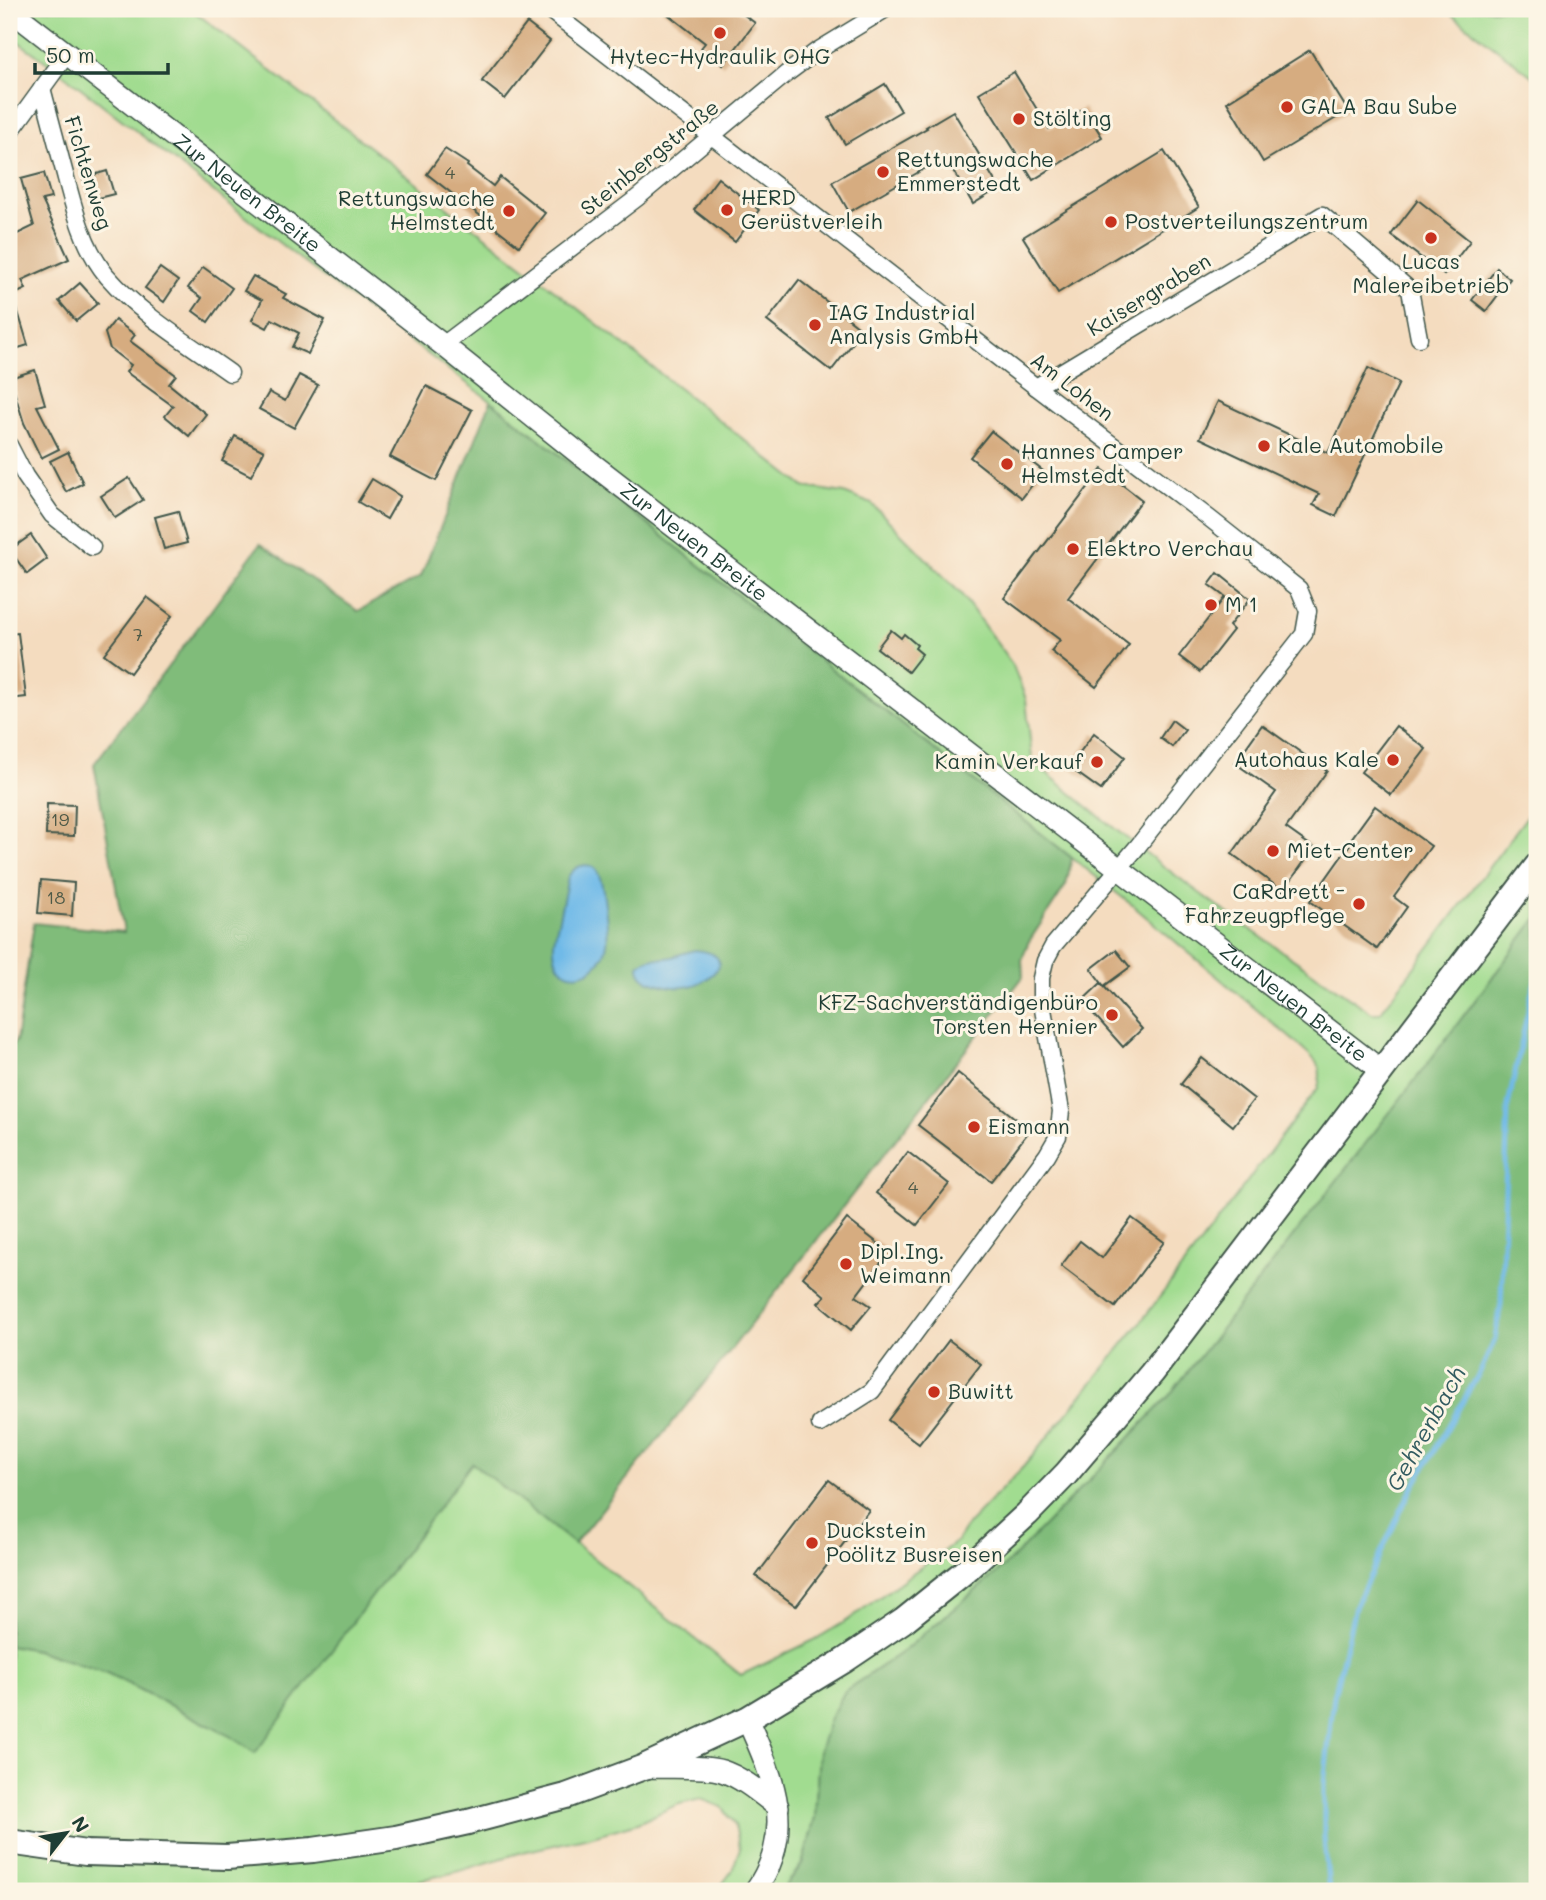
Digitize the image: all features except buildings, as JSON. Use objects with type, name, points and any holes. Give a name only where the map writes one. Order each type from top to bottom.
[{"type":"main road","points":[[9,1842],[86,1853],[227,1857],[313,1850],[396,1838],[566,1796],[644,1767],[747,1719],[845,1660],[903,1621],[964,1572],[1066,1474],[1144,1383],[1537,866]]},
{"type":"street","name":"Zur Neuen Breite","points":[[9,9],[582,456],[1382,1071]]},
{"type":"street","name":"Am Lohen","points":[[548,9],[1209,518],[1298,589],[1308,611],[1304,634],[1138,846],[1052,946],[1041,978],[1041,998],[1061,1111],[1058,1136],[1047,1155],[872,1391],[820,1424]]},
{"type":"street","name":"Steinbergstraße","points":[[443,345],[637,198],[786,74],[886,9]]},
{"type":"street","points":[[9,134],[67,54]]},
{"type":"street","name":"Fichtenweg","points":[[42,88],[77,216],[89,248],[106,274],[146,312],[230,373]]},
{"type":"street","name":"Kaisergraben","points":[[1036,387],[1322,215],[1410,290],[1419,338]]},
{"type":"street","points":[[9,445],[25,477],[52,515],[92,547]]},
{"type":"street","points":[[747,1719],[774,1785],[778,1807],[776,1847],[770,1865],[755,1891]]},
{"type":"street","points":[[644,1767],[723,1771],[778,1807]]},
{"type":"green space","points":[[9,9],[191,9],[804,487],[844,493],[872,504],[961,594],[1012,664],[1026,699],[1032,760],[1155,860],[1372,1013],[1380,1013],[1537,803],[1537,918],[1419,1075],[1168,1397],[1008,1563],[905,1650],[845,1691],[819,1751],[815,1817],[802,1864],[782,1891],[717,1891],[732,1871],[740,1848],[735,1825],[722,1807],[701,1799],[676,1805],[638,1823],[452,1873],[350,1891],[9,1891],[9,1645],[35,1650],[107,1673],[232,1737],[255,1753],[472,1462],[741,1675],[814,1640],[848,1620],[957,1541],[968,1524],[1025,1465],[1134,1331],[1318,1088],[1319,1068],[1300,1046],[1132,905],[491,401],[309,266],[67,77],[9,35]]},
{"type":"green space","points":[[1445,9],[1537,9],[1537,80]]},
{"type":"green space","points":[[491,401],[1072,858],[1066,885],[1028,943],[1022,960],[1023,977],[715,1370],[574,1544],[472,1463],[255,1753],[232,1737],[107,1673],[36,1650],[9,1645],[9,1049],[16,1041],[34,923],[124,932],[94,764],[260,544],[358,611],[421,576]]},
{"type":"green space","points":[[1537,918],[1537,1891],[782,1891],[802,1864],[815,1817],[819,1751],[830,1718],[845,1691],[905,1650],[1008,1563],[1168,1397],[1419,1075]]},
{"type":"water","points":[[586,865],[595,868],[601,882],[608,939],[603,957],[595,967],[576,975],[567,973],[560,967],[555,956],[554,941],[568,877],[576,868]]},
{"type":"water","points":[[695,950],[717,957],[719,963],[710,976],[693,985],[663,985],[646,979],[640,972],[639,965],[648,960]]},
{"type":"waterway","name":"Gehrenbach","points":[[1329,1891],[1324,1838],[1324,1784],[1334,1696],[1355,1607],[1408,1496],[1481,1370],[1495,1339],[1501,1304],[1508,1106],[1537,977]]},
{"type":"place","name":"Hytec-Hydraulik OHG","points":[[720,33]]},
{"type":"place","name":"GALA Bau Sube","points":[[1287,107]]},
{"type":"place","name":"Stölting","points":[[1019,119]]},
{"type":"place","name":"Rettungswache Emmerstedt","points":[[883,172]]},
{"type":"place","name":"HERD Gerüstverleih","points":[[727,210]]},
{"type":"place","name":"Rettungswache Helmstedt","points":[[509,211]]},
{"type":"place","name":"Postverteilungszentrum","points":[[1111,222]]},
{"type":"place","name":"Lucas Malereibetrieb","points":[[1431,238]]},
{"type":"place","name":"IAG Industrial Analysis GmbH","points":[[815,325]]},
{"type":"place","name":"Kale Automobile","points":[[1264,446]]},
{"type":"place","name":"Hannes Camper Helmstedt","points":[[1007,464]]},
{"type":"place","name":"Elektro Verchau","points":[[1073,549]]},
{"type":"place","name":"M 1","points":[[1211,605]]},
{"type":"place","name":"Autohaus Kale","points":[[1393,760]]},
{"type":"place","name":"Kamin Verkauf","points":[[1097,762]]},
{"type":"place","name":"Miet-Center","points":[[1273,851]]},
{"type":"place","name":"CaRdrett - Fahrzeugpflege","points":[[1359,904]]},
{"type":"place","name":"KFZ-Sachverständigenbüro Torsten Hernier","points":[[1112,1015]]},
{"type":"place","name":"Eismann","points":[[974,1127]]},
{"type":"place","name":"Dipl.Ing. Weimann","points":[[846,1264]]},
{"type":"place","name":"Buwitt","points":[[934,1392]]},
{"type":"place","name":"Duckstein Poölitz Busreisen","points":[[812,1543]]}]
